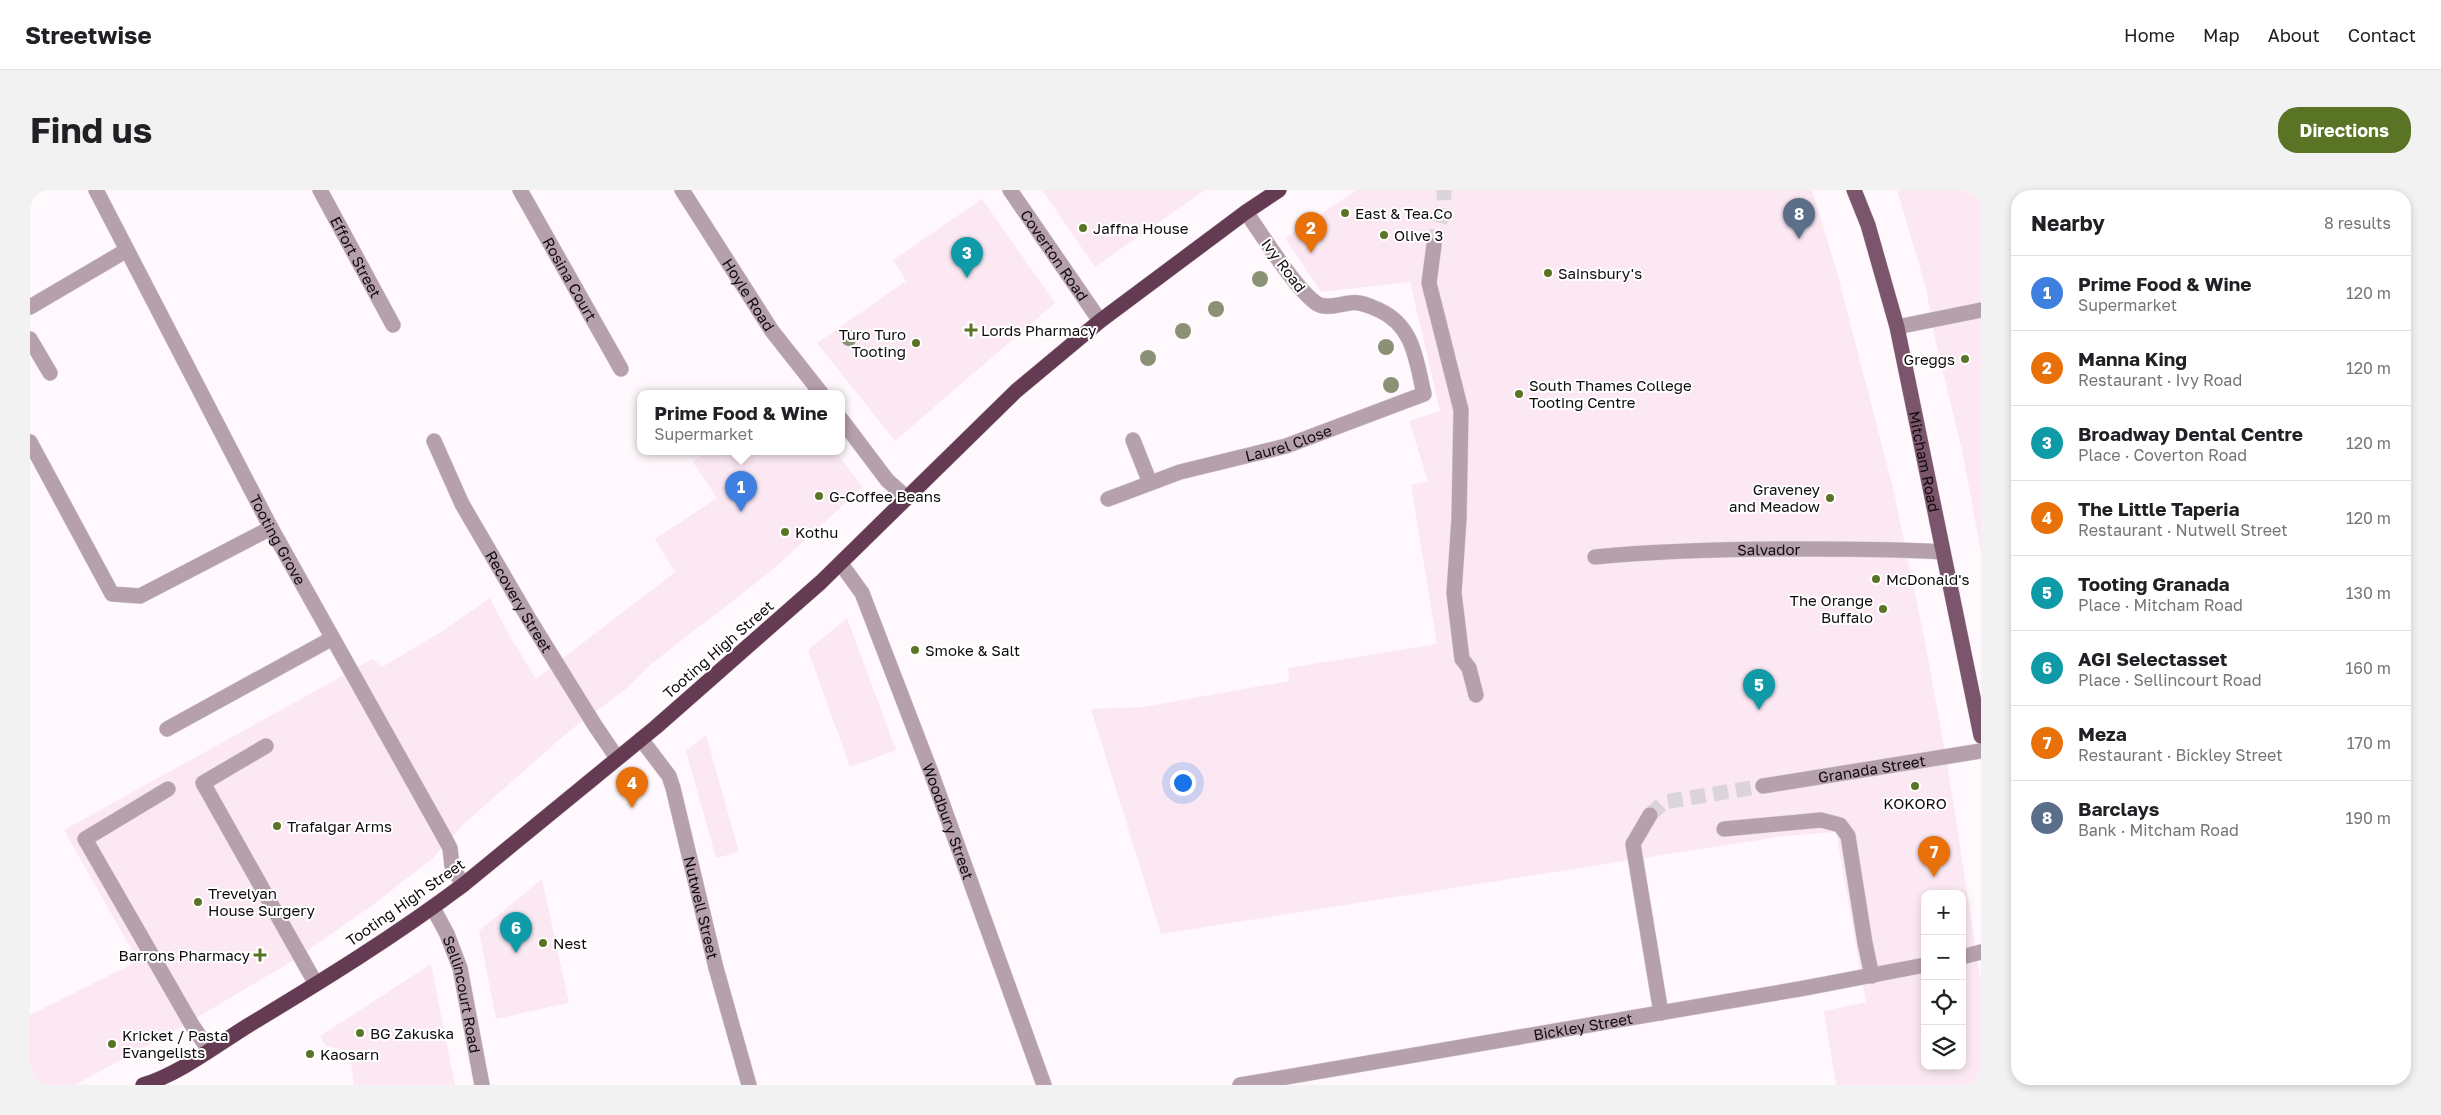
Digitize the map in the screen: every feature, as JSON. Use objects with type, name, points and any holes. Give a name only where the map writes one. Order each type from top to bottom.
[{"type":"highway","name":"Tooting High Street","points":[[143,1085],[173,1071],[209,1050],[316,984],[433,908],[463,886],[641,739],[841,564],[1016,391],[1100,320],[1246,212],[1279,190]]},
{"type":"main road","name":"Mitcham Road","points":[[1854,190],[1868,225],[1897,327],[1981,736]]},
{"type":"street","name":"Tooting Grove","points":[[96,190],[271,528],[331,639],[419,789],[450,848],[452,866],[463,886]]},
{"type":"street","name":"Effort Street","points":[[320,190],[393,325]]},
{"type":"street","name":"Rosina Court","points":[[520,190],[621,369]]},
{"type":"street","name":"Hoyle Road","points":[[682,190],[772,331],[819,390]]},
{"type":"street","name":"Coverton Road","points":[[1010,190],[1100,320]]},
{"type":"street","name":"Ivy Road","points":[[1246,212],[1303,291],[1318,305],[1331,306],[1352,302],[1367,304],[1398,322],[1407,332],[1414,348],[1424,394]]},
{"type":"street","points":[[1434,245],[1429,283],[1460,410],[1459,519],[1454,593],[1462,659],[1469,668],[1476,695]]},
{"type":"street","points":[[30,307],[127,250]]},
{"type":"street","points":[[1897,327],[1981,310]]},
{"type":"street","points":[[30,340],[50,373]]},
{"type":"street","name":"Laurel Close","points":[[1108,499],[1180,472],[1286,446],[1424,394]]},
{"type":"street","points":[[845,424],[887,480],[907,498]]},
{"type":"street","points":[[1133,440],[1150,483]]},
{"type":"street","name":"Recovery Street","points":[[434,441],[467,513],[529,619],[617,758]]},
{"type":"street","points":[[30,442],[112,594],[140,596],[271,528]]},
{"type":"street","name":"Salvador","points":[[1595,557],[1659,551],[1720,549],[1910,550],[1943,552]]},
{"type":"street","name":"Woodbury Street","points":[[841,564],[862,593],[939,793],[1044,1085]]},
{"type":"street","points":[[167,729],[331,639]]},
{"type":"street","name":"Nutwell Street","points":[[641,739],[669,776],[673,788],[716,968],[749,1085]]},
{"type":"street","points":[[266,746],[202,783],[316,984]]},
{"type":"street","name":"Granada Street","points":[[1763,786],[1981,752]]},
{"type":"street","points":[[168,789],[85,839],[192,1025],[209,1050]]},
{"type":"street","points":[[1650,815],[1633,844],[1661,1013]]},
{"type":"street","points":[[1724,829],[1821,820],[1840,825],[1848,836],[1872,976]]},
{"type":"street","name":"Sellincourt Road","points":[[433,908],[447,934],[460,968],[482,1085]]},
{"type":"street","points":[[1966,955],[1981,952]]},
{"type":"street","name":"Bickley Street","points":[[1240,1085],[1661,1013],[1921,966]]},
{"type":"shaded area","points":[[1042,190],[1205,190],[1095,267]]},
{"type":"shaded area","points":[[1357,190],[1812,190],[1837,272],[1894,492],[1926,647],[1948,768],[1981,983],[1981,1085],[1836,1085],[1824,1011],[1866,1002],[1836,832],[1785,836],[1161,934],[1091,709],[1143,707],[1289,681],[1288,668],[1437,644],[1411,485],[1428,481],[1409,421],[1440,411],[1410,282],[1321,292],[1285,238]]},
{"type":"shaded area","points":[[1897,190],[1981,190],[1981,552],[1962,450],[1936,343],[1926,288]]},
{"type":"shaded area","points":[[982,199],[1055,303],[895,441],[817,343],[906,281],[893,260]]},
{"type":"shaded area","points":[[702,455],[838,455],[863,487],[770,572],[651,664],[626,689],[568,732],[464,824],[432,859],[374,904],[294,960],[176,1030],[75,1085],[30,1085],[30,1015],[138,961],[64,830],[373,659],[382,667],[441,632],[490,598],[509,635],[536,679],[675,572],[655,539],[717,498],[693,462]]},
{"type":"shaded area","points":[[847,618],[896,750],[850,767],[808,650]]},
{"type":"shaded area","points":[[706,735],[739,852],[716,858],[686,751]]},
{"type":"shaded area","points":[[542,879],[569,1003],[496,1019],[479,931]]},
{"type":"shaded area","points":[[431,964],[455,1085],[354,1085],[349,1051],[326,1046],[320,1036]]},
{"type":"tunnel","points":[[1434,245],[1444,206],[1444,190]]},
{"type":"tunnel","points":[[1650,815],[1664,802],[1763,786]]},
{"type":"place","name":"East & Tea.Co","points":[[1345,213]]},
{"type":"place","name":"Jaffna House","points":[[1083,228]]},
{"type":"place","name":"Olive 3","points":[[1384,235]]},
{"type":"place","name":"Barclays","points":[[1799,239]]},
{"type":"place","name":"Manna King","points":[[1311,253]]},
{"type":"place","name":"Sainsbury's","points":[[1548,273]]},
{"type":"place","name":"Broadway Dental Centre","points":[[967,278]]},
{"type":"place","name":"Lords Pharmacy","points":[[971,330]]},
{"type":"place","name":"Turo Turo Tooting","points":[[916,343]]},
{"type":"place","name":"Greggs","points":[[1965,359]]},
{"type":"place","name":"South Thames College Tooting Centre","points":[[1519,394]]},
{"type":"place","name":"G-Coffee Beans","points":[[819,496]]},
{"type":"place","name":"Graveney and Meadow","points":[[1830,498]]},
{"type":"place","name":"Prime Food & Wine","points":[[741,512]]},
{"type":"place","name":"Kothu","points":[[785,532]]},
{"type":"place","name":"McDonald's","points":[[1876,579]]},
{"type":"place","name":"The Orange Buffalo","points":[[1883,609]]},
{"type":"place","name":"Smoke & Salt","points":[[915,650]]},
{"type":"place","name":"Tooting Granada","points":[[1759,710]]},
{"type":"place","name":"KOKORO","points":[[1915,786]]},
{"type":"place","name":"The Little Taperia","points":[[632,808]]},
{"type":"place","name":"Trafalgar Arms","points":[[277,826]]},
{"type":"place","name":"Meza","points":[[1934,877]]},
{"type":"place","name":"Trevelyan House Surgery","points":[[198,902]]},
{"type":"place","name":"Nest","points":[[543,943]]},
{"type":"place","name":"AGI Selectasset","points":[[516,953]]},
{"type":"place","name":"Barrons Pharmacy","points":[[260,955]]},
{"type":"place","name":"BG Zakuska","points":[[360,1033]]},
{"type":"place","name":"Kricket / Pasta Evangelists","points":[[112,1044]]},
{"type":"place","name":"Kaosarn","points":[[310,1054]]}]
